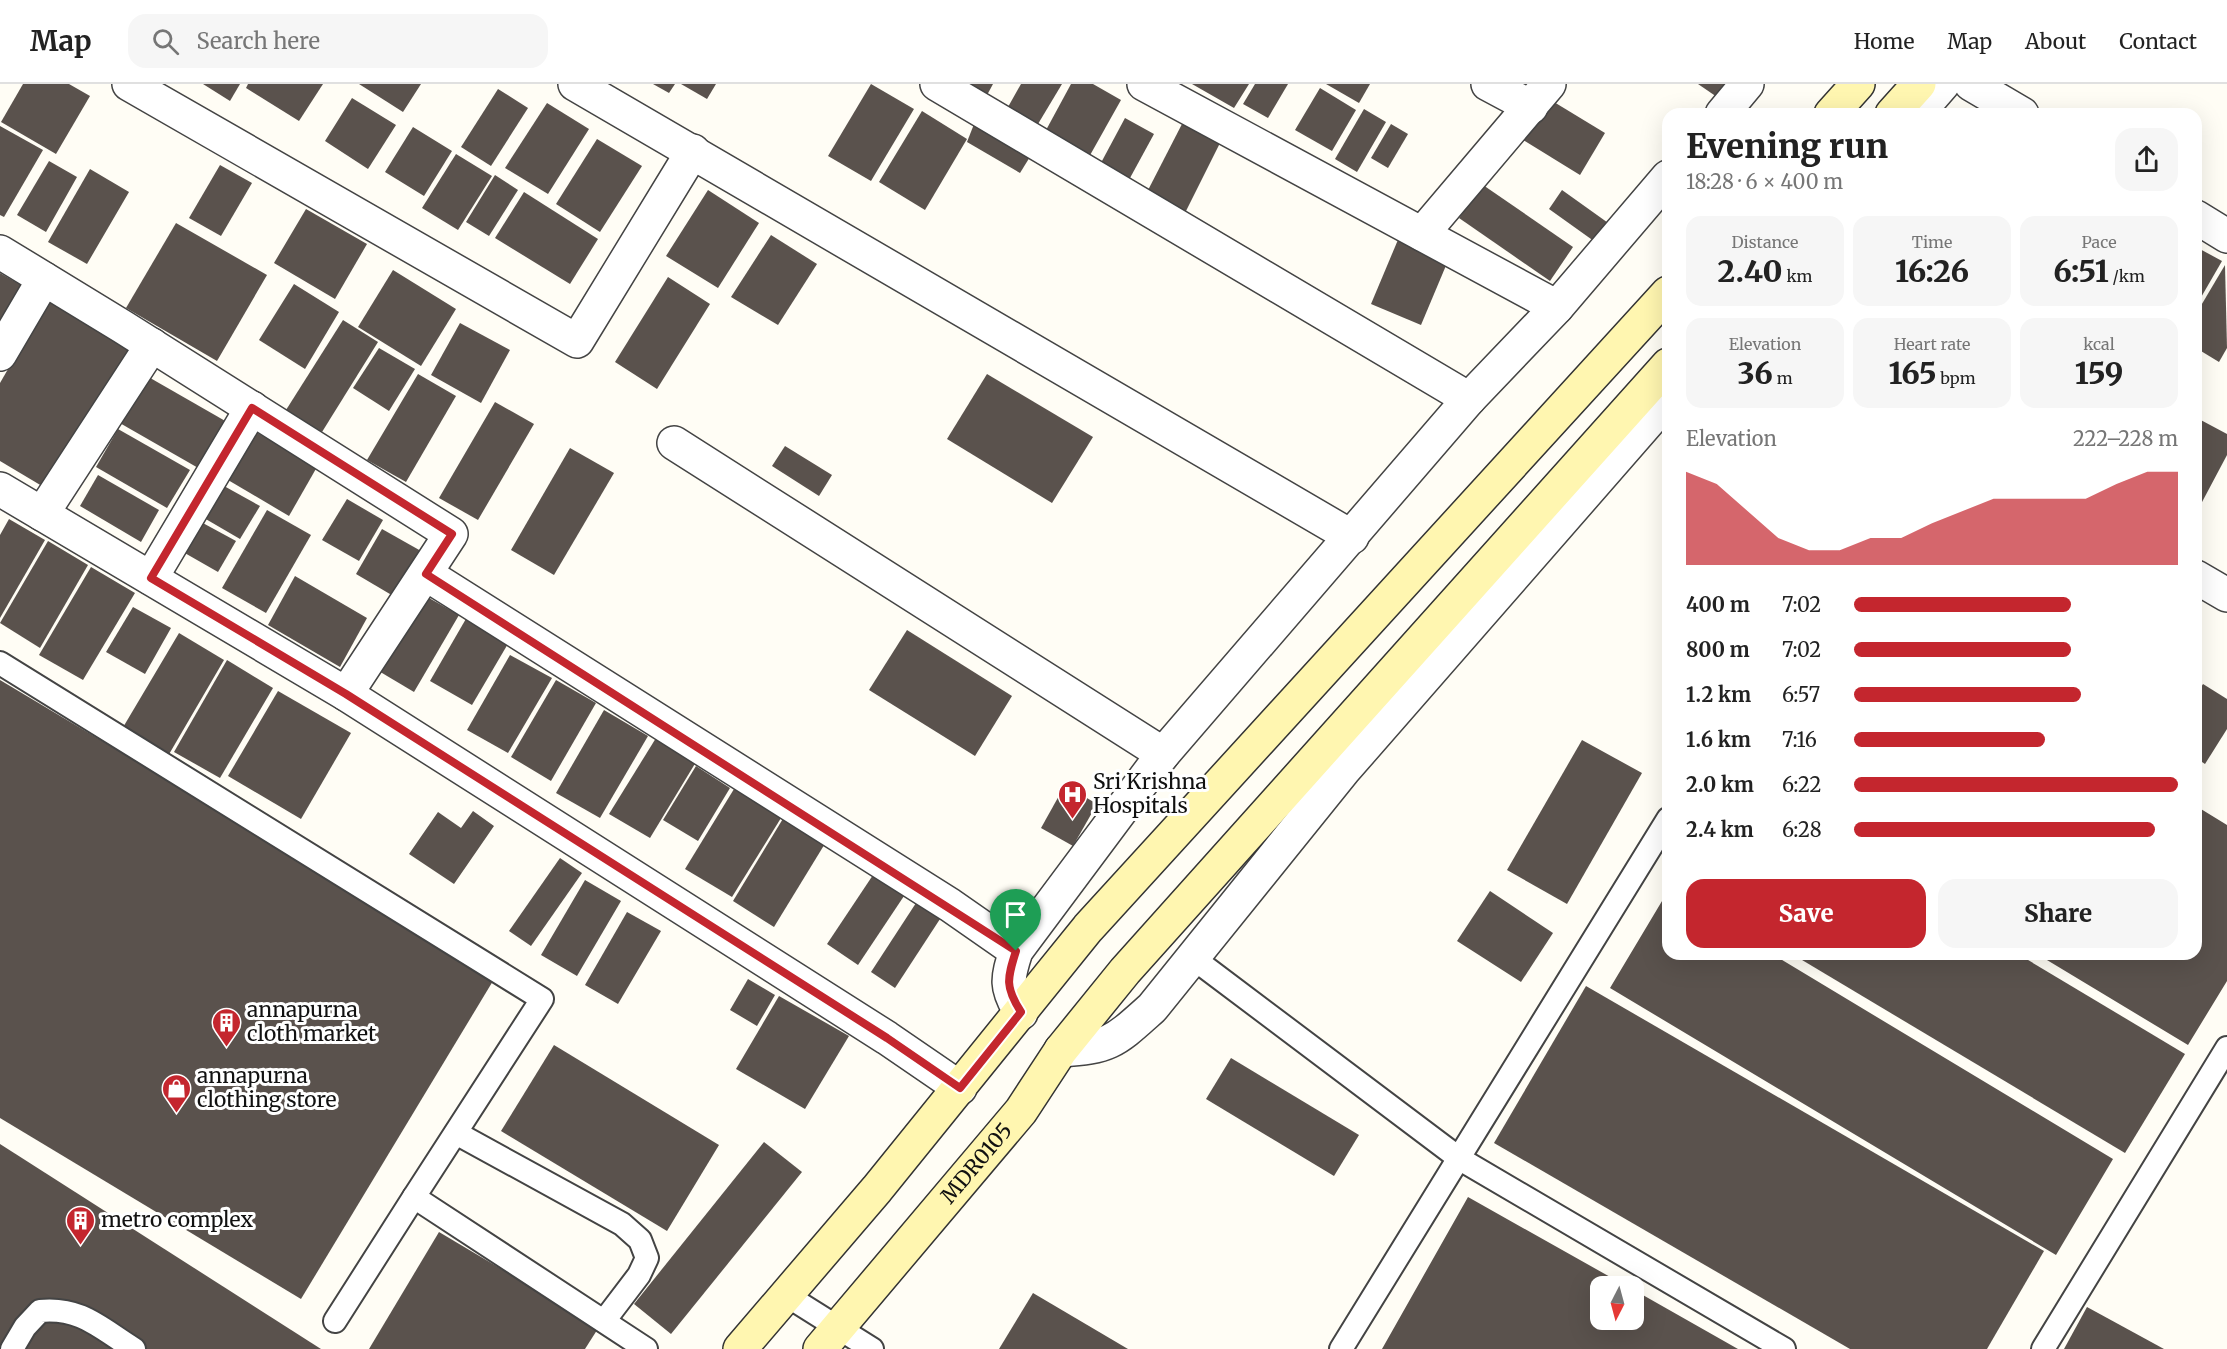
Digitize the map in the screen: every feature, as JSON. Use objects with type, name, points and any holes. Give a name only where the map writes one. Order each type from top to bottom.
[{"type":"main road","points":[[1836,108],[1858,84]]},
{"type":"main road","points":[[1897,108],[1919,84]]},
{"type":"main road","points":[[740,1349],[960,1088],[1088,928],[1662,299]]},
{"type":"main road","name":"MDR0105","points":[[829,1340],[1021,1111],[1061,1050],[1125,971],[1662,371]]},
{"type":"street","points":[[129,84],[577,341],[693,151]]},
{"type":"street","points":[[574,84],[693,151],[1352,537]]},
{"type":"street","points":[[937,84],[1469,399]]},
{"type":"street","points":[[1144,84],[1557,307]]},
{"type":"street","points":[[1422,234],[1540,96],[1488,84]]},
{"type":"street","points":[[1727,108],[1747,84]]},
{"type":"street","points":[[1922,108],[1943,84]]},
{"type":"street","points":[[1971,84],[2012,108]]},
{"type":"street","points":[[1021,1012],[1009,993],[1008,975],[1016,951],[1163,754],[1469,399],[1557,307],[1662,184]]},
{"type":"street","points":[[2202,221],[2227,236]]},
{"type":"street","points":[[0,252],[452,534],[346,694]]},
{"type":"street","points":[[0,354],[44,279]]},
{"type":"street","points":[[42,514],[152,345]]},
{"type":"street","points":[[1061,1050],[1092,1049],[1116,1040],[1152,1008],[1344,770],[1662,406]]},
{"type":"street","points":[[151,578],[252,408]]},
{"type":"street","points":[[674,443],[1163,754]]},
{"type":"street","points":[[0,489],[346,694],[877,1032],[960,1088]]},
{"type":"street","points":[[426,574],[930,893],[1016,951]]},
{"type":"street","points":[[2202,580],[2227,595]]},
{"type":"lane","points":[[0,663],[542,999],[335,1321]]},
{"type":"lane","points":[[1341,1349],[1662,829]]},
{"type":"lane","points":[[1192,958],[1460,1159],[1784,1349]]},
{"type":"lane","points":[[2043,1349],[2227,1048]]},
{"type":"lane","points":[[456,1133],[622,1224],[640,1240],[646,1258],[639,1275],[604,1321]]},
{"type":"lane","points":[[414,1197],[646,1349]]},
{"type":"lane","points":[[786,1295],[829,1340],[872,1349]]},
{"type":"lane","points":[[12,1349],[25,1327],[40,1311],[61,1309],[81,1316],[134,1349]]},
{"type":"building","points":[[23,84],[69,84],[90,96],[56,154],[1,122]]},
{"type":"building","points":[[203,84],[240,84],[230,101]]},
{"type":"building","points":[[248,84],[323,84],[299,121],[246,88]]},
{"type":"building","points":[[359,84],[421,84],[403,112]]},
{"type":"building","points":[[653,84],[675,84],[669,93]]},
{"type":"building","points":[[681,84],[716,84],[707,99]]},
{"type":"building","points":[[871,84],[914,109],[871,181],[828,156]]},
{"type":"building","points":[[965,84],[993,84],[986,97]]},
{"type":"building","points":[[1021,84],[1062,84],[1038,124],[1008,107]]},
{"type":"building","points":[[1071,84],[1093,84],[1121,100],[1089,157],[1045,132]]},
{"type":"building","points":[[1192,84],[1249,84],[1234,108]]},
{"type":"building","points":[[1255,84],[1288,84],[1268,118],[1243,104]]},
{"type":"building","points":[[1326,84],[1370,84],[1359,103]]},
{"type":"building","points":[[1698,84],[1730,84],[1717,97]]},
{"type":"building","points":[[1320,88],[1356,110],[1332,151],[1295,130]]},
{"type":"building","points":[[498,89],[528,108],[491,166],[461,147]]},
{"type":"building","points":[[352,98],[396,125],[368,169],[325,141]]},
{"type":"building","points":[[1549,99],[1605,133],[1580,175],[1523,140]]},
{"type":"building","points":[[547,103],[589,129],[548,194],[505,168]]},
{"type":"building","points":[[1364,109],[1386,122],[1357,172],[1335,159]]},
{"type":"building","points":[[922,111],[967,139],[925,210],[879,182]]},
{"type":"building","points":[[1125,118],[1154,134],[1124,189],[1095,174]]},
{"type":"building","points":[[976,119],[1033,152],[1020,173],[967,142]]},
{"type":"building","points":[[1182,124],[1220,143],[1184,215],[1145,196]]},
{"type":"building","points":[[1391,124],[1408,134],[1388,168],[1371,158]]},
{"type":"building","points":[[0,126],[43,150],[4,217],[0,215]]},
{"type":"building","points":[[413,127],[452,151],[424,196],[385,172]]},
{"type":"building","points":[[597,139],[642,166],[600,232],[556,204]]},
{"type":"building","points":[[456,154],[492,176],[458,230],[422,208]]},
{"type":"building","points":[[49,161],[77,177],[46,232],[17,215]]},
{"type":"building","points":[[220,165],[252,183],[221,236],[189,218]]},
{"type":"building","points":[[90,169],[129,192],[87,264],[48,242]]},
{"type":"building","points":[[495,175],[518,190],[489,236],[466,222]]},
{"type":"building","points":[[1483,185],[1573,247],[1550,281],[1459,218]]},
{"type":"building","points":[[708,190],[759,223],[718,288],[666,256]]},
{"type":"building","points":[[1562,190],[1611,225],[1598,244],[1549,209]]},
{"type":"building","points":[[524,192],[598,239],[570,284],[495,238]]},
{"type":"building","points":[[306,209],[367,244],[335,299],[274,263]]},
{"type":"building","points":[[176,223],[267,275],[217,361],[126,308]]},
{"type":"building","points":[[771,235],[817,264],[778,325],[731,297]]},
{"type":"building","points":[[1400,235],[1450,256],[1421,325],[1371,304]]},
{"type":"building","points":[[2202,250],[2222,261],[2202,296]]},
{"type":"building","points":[[2225,265],[2227,348],[2219,362],[2202,352],[2202,304]]},
{"type":"building","points":[[393,270],[456,309],[421,366],[358,327]]},
{"type":"building","points":[[0,273],[21,285],[0,322]]},
{"type":"building","points":[[668,277],[710,304],[657,389],[615,362]]},
{"type":"building","points":[[294,284],[339,312],[305,369],[259,340]]},
{"type":"building","points":[[49,298],[136,348],[52,492],[0,461],[0,383]]},
{"type":"building","points":[[343,320],[378,342],[322,432],[286,410]]},
{"type":"building","points":[[460,323],[510,350],[481,403],[431,375]]},
{"type":"building","points":[[379,348],[415,369],[389,411],[353,388]]},
{"type":"building","points":[[418,374],[456,396],[406,482],[367,460]]},
{"type":"building","points":[[987,374],[1093,437],[1052,503],[947,439]]},
{"type":"building","points":[[145,375],[227,422],[200,469],[118,422]]},
{"type":"building","points":[[495,402],[534,424],[478,520],[439,498]]},
{"type":"building","points":[[2202,421],[2227,434],[2227,455],[2202,502]]},
{"type":"building","points":[[118,429],[190,470],[167,508],[96,467]]},
{"type":"building","points":[[256,432],[317,467],[289,516],[228,480]]},
{"type":"building","points":[[785,446],[832,475],[819,496],[772,466]]},
{"type":"building","points":[[570,448],[614,473],[554,575],[511,550]]},
{"type":"building","points":[[98,475],[159,510],[141,542],[80,506]]},
{"type":"building","points":[[224,486],[260,506],[240,539],[204,518]]},
{"type":"building","points":[[347,499],[383,520],[359,561],[322,540]]},
{"type":"building","points":[[267,510],[311,535],[266,613],[222,588]]},
{"type":"building","points":[[9,519],[45,540],[0,618],[0,535]]},
{"type":"building","points":[[201,522],[236,541],[218,572],[183,552]]},
{"type":"building","points":[[382,529],[421,551],[395,597],[356,574]]},
{"type":"building","points":[[48,541],[88,565],[40,648],[0,623]]},
{"type":"building","points":[[91,567],[135,593],[83,680],[39,655]]},
{"type":"building","points":[[295,576],[367,618],[340,667],[268,625]]},
{"type":"building","points":[[422,594],[459,615],[414,692],[377,670]]},
{"type":"building","points":[[133,607],[171,628],[145,674],[106,652]]},
{"type":"building","points":[[467,617],[509,642],[472,705],[430,681]]},
{"type":"building","points":[[907,630],[1012,696],[975,756],[869,690]]},
{"type":"building","points":[[179,633],[224,660],[168,756],[122,729]]},
{"type":"building","points":[[510,655],[552,678],[508,753],[467,730]]},
{"type":"building","points":[[227,660],[273,688],[220,778],[174,752]]},
{"type":"building","name":"annapurna cloth market","points":[[0,680],[496,976],[301,1299],[0,1118]]},
{"type":"building","points":[[556,680],[596,703],[551,781],[511,757]]},
{"type":"building","points":[[2203,684],[2227,699],[2227,729],[2205,764],[2202,762]]},
{"type":"building","points":[[278,691],[351,733],[301,819],[228,776]]},
{"type":"building","points":[[604,710],[648,736],[600,818],[556,793]]},
{"type":"building","points":[[656,738],[696,762],[650,838],[609,814]]},
{"type":"building","points":[[1582,740],[1642,773],[1567,904],[1507,870]]},
{"type":"building","points":[[696,766],[730,788],[698,841],[663,820]]},
{"type":"building","points":[[1065,785],[1097,804],[1073,846],[1041,828]]},
{"type":"building","points":[[734,789],[781,818],[732,897],[685,869]]},
{"type":"building","points":[[2202,810],[2227,825],[2227,981],[2188,1045],[2047,960],[2202,960]]},
{"type":"building","points":[[473,811],[494,826],[454,884],[409,854],[438,812],[461,828]]},
{"type":"building","points":[[784,817],[826,842],[774,927],[733,901]]},
{"type":"building","points":[[560,858],[582,873],[531,946],[509,931]]},
{"type":"building","points":[[873,875],[904,896],[858,965],[827,944]]},
{"type":"building","points":[[585,880],[621,901],[577,976],[541,955]]},
{"type":"building","points":[[1490,891],[1553,933],[1521,982],[1457,941]]},
{"type":"building","points":[[1662,901],[1662,960],[1782,960],[2113,1159],[2056,1255],[1610,988]]},
{"type":"building","points":[[916,903],[940,919],[895,988],[871,972]]},
{"type":"building","points":[[627,912],[661,931],[618,1004],[585,985]]},
{"type":"building","points":[[1802,960],[2028,960],[2185,1054],[2125,1153]]},
{"type":"building","points":[[748,979],[775,995],[757,1026],[730,1010]]},
{"type":"building","points":[[1586,986],[2044,1251],[1987,1349],[1850,1349],[1494,1143]]},
{"type":"building","points":[[779,996],[849,1036],[805,1109],[736,1069]]},
{"type":"building","points":[[554,1045],[719,1145],[667,1231],[501,1131]]},
{"type":"building","points":[[1231,1058],[1359,1135],[1334,1176],[1206,1099]]},
{"type":"building","points":[[764,1142],[802,1172],[671,1334],[634,1304]]},
{"type":"building","name":"metro complex","points":[[0,1144],[321,1349],[0,1349]]},
{"type":"building","points":[[1468,1197],[1608,1276],[1590,1276],[1590,1330],[1644,1330],[1644,1296],[1738,1349],[1382,1349]]},
{"type":"building","points":[[439,1232],[599,1327],[585,1349],[369,1349]]},
{"type":"building","points":[[1033,1293],[1128,1349],[999,1349]]},
{"type":"building","points":[[2087,1307],[2164,1349],[2064,1349]]},
{"type":"place","name":"Sri Krishna Hospitals","points":[[1072,820]]},
{"type":"place","name":"annapurna cloth market","points":[[226,1048]]},
{"type":"place","name":"annapurna clothing store","points":[[176,1114]]},
{"type":"place","name":"metro complex","points":[[80,1246]]},
{"type":"route","points":[[252,408],[452,534],[426,574],[950,906],[1016,951],[1008,975],[1009,993],[1021,1012],[960,1088],[887,1038],[346,694],[151,578],[252,408]]}]
